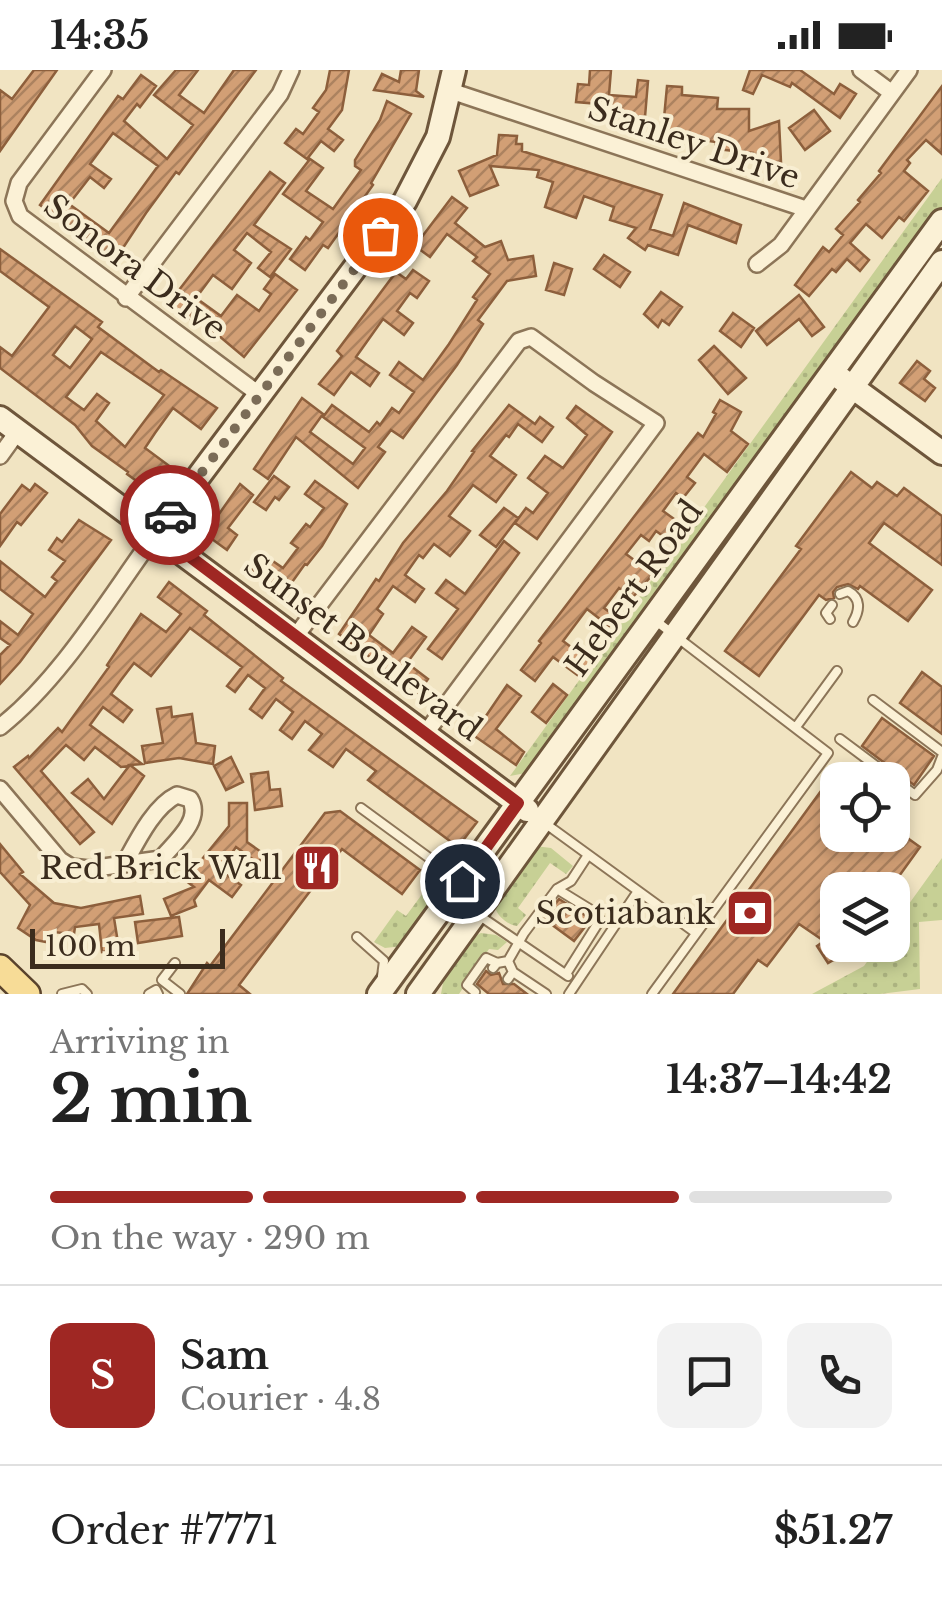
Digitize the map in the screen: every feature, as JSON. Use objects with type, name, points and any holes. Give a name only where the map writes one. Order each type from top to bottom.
[{"type":"main road","points":[[157,532],[405,201],[434,148],[453,80]]},
{"type":"main road","name":"Hebert Road","points":[[383,989],[942,221]]},
{"type":"main road","name":"Hebert Road","points":[[417,994],[942,262]]},
{"type":"main road","points":[[832,372],[942,453]]},
{"type":"main road","points":[[816,439],[854,411],[894,417]]},
{"type":"main road","name":"Sunset Boulevard","points":[[9,424],[542,822]]},
{"type":"main road","points":[[0,968],[26,994]]},
{"type":"main road","points":[[383,989],[417,994]]},
{"type":"street","name":"Sonora Drive","points":[[103,70],[19,183],[14,201],[20,216],[260,395]]},
{"type":"street","points":[[126,298],[280,94],[291,70]]},
{"type":"street","points":[[861,70],[892,92]]},
{"type":"street","name":"Stanley Drive","points":[[756,264],[780,245],[909,70]]},
{"type":"street","name":"Stanley Drive","points":[[453,80],[806,210]]},
{"type":"street","points":[[295,637],[519,342],[531,337],[594,384],[656,423],[426,734]]},
{"type":"street","points":[[0,456],[9,424]]},
{"type":"street","points":[[0,728],[46,682],[157,532]]},
{"type":"street","points":[[0,788],[65,864],[83,870],[160,859],[194,816],[195,807],[190,799],[177,795],[168,799],[125,863]]},
{"type":"lane","points":[[840,594],[848,591],[858,600],[859,611],[853,622]]},
{"type":"lane","points":[[830,619],[826,613],[832,604]]},
{"type":"lane","points":[[652,994],[828,753],[653,619]]},
{"type":"lane","points":[[796,726],[837,670]]},
{"type":"lane","points":[[840,738],[915,795],[937,770],[942,754],[872,700]]},
{"type":"lane","points":[[361,808],[462,881]]},
{"type":"lane","points":[[542,822],[696,932]]},
{"type":"lane","points":[[546,994],[510,976],[508,962],[519,940],[588,854]]},
{"type":"lane","points":[[477,914],[567,975],[600,920],[596,913],[557,889]]},
{"type":"lane","points":[[570,994],[638,890]]},
{"type":"lane","points":[[358,937],[384,961],[383,989]]},
{"type":"lane","points":[[477,991],[467,985],[486,958],[495,966],[508,962]]},
{"type":"lane","points":[[174,963],[162,980],[180,994]]},
{"type":"lane","points":[[62,994],[82,989],[88,994]]},
{"type":"lane","points":[[149,994],[156,990],[158,994]]},
{"type":"green space","points":[[942,178],[942,207],[531,772],[510,776]]},
{"type":"green space","points":[[535,846],[551,848],[573,866],[566,874],[550,863],[518,908],[526,915],[517,926],[500,917],[495,907]]},
{"type":"green space","points":[[942,858],[942,920],[919,922],[920,989],[880,994],[812,994],[867,962],[910,962],[910,902]]},
{"type":"green space","points":[[447,875],[452,879],[403,946],[385,948],[374,942],[397,910],[406,916],[434,878]]},
{"type":"green space","points":[[481,933],[496,935],[507,942],[498,950],[489,949],[459,994],[441,994],[443,983],[473,937]]},
{"type":"building","points":[[34,70],[57,70],[0,151],[0,90],[12,99]]},
{"type":"building","points":[[176,70],[198,70],[179,95],[204,113],[234,70],[256,70],[179,174],[176,172],[115,260],[40,205],[118,96],[123,99],[141,75],[156,86],[124,121],[167,159],[193,125],[154,95]],"holes":[[[113,133],[158,166],[109,233],[69,204],[90,177],[104,188],[111,179],[90,164]]]},
{"type":"building","points":[[330,70],[349,70],[342,110],[328,129],[343,140],[334,151],[321,141],[307,159],[285,143],[296,129],[303,134],[319,112],[313,108],[326,90]]},
{"type":"building","points":[[401,70],[419,70],[416,91],[424,97],[374,90],[382,74],[399,82]]},
{"type":"building","points":[[590,70],[611,70],[609,95],[636,97],[638,80],[648,81],[645,117],[611,114],[612,105],[576,102],[578,84],[589,85]]},
{"type":"building","points":[[750,70],[800,70],[834,94],[840,84],[856,94],[840,118],[792,83],[790,87],[762,75],[753,94],[743,90]]},
{"type":"building","points":[[667,86],[682,87],[682,95],[718,98],[717,109],[749,109],[749,131],[779,121],[781,162],[753,162],[753,153],[715,149],[716,142],[680,137],[681,131],[663,129]]},
{"type":"building","points":[[942,86],[942,154],[926,140],[907,160],[910,163],[904,171],[928,191],[904,221],[899,217],[882,238],[866,224],[850,243],[869,260],[860,271],[847,259],[836,272],[832,269],[809,296],[795,285],[823,247],[829,252],[843,235],[836,229],[860,202]]},
{"type":"building","points":[[387,101],[411,114],[373,185],[328,248],[323,245],[305,270],[290,259],[323,222],[283,194],[310,159],[323,168],[306,191],[333,209],[361,170],[355,166],[355,160]]},
{"type":"building","points":[[814,110],[830,131],[805,150],[789,128]]},
{"type":"building","points":[[499,135],[517,136],[516,144],[522,144],[522,151],[662,195],[650,229],[673,236],[684,203],[741,225],[736,243],[688,225],[678,255],[648,245],[645,250],[628,238],[636,228],[610,220],[614,207],[584,196],[576,218],[545,207],[553,182],[537,177],[539,170],[490,166],[498,185],[470,196],[459,171],[497,155]]},
{"type":"building","points":[[270,172],[285,183],[254,225],[291,249],[270,277],[258,268],[271,252],[247,233],[234,250],[251,263],[232,289],[213,275],[196,298],[221,316],[237,295],[259,311],[271,294],[264,289],[275,274],[297,290],[244,357],[193,314],[190,319],[169,303]]},
{"type":"building","points":[[452,197],[467,208],[455,223],[485,247],[501,241],[508,260],[533,256],[536,276],[507,281],[478,320],[483,324],[457,365],[403,438],[391,430],[378,447],[385,452],[358,488],[296,437],[268,479],[254,469],[302,398],[323,414],[310,432],[353,464],[365,448],[323,417],[332,405],[369,432],[377,422],[380,425],[392,408],[399,413],[414,392],[390,375],[399,362],[423,380],[449,344],[477,300],[473,297],[490,274],[473,261],[477,257],[447,234],[430,257],[415,246]]},
{"type":"building","points":[[0,249],[102,322],[98,327],[159,372],[217,408],[201,429],[173,408],[145,448],[172,468],[157,489],[127,474],[92,446],[75,425],[0,368],[0,347],[12,356],[49,307],[0,271]],"holes":[[[75,326],[92,339],[70,368],[53,355]],[[101,352],[164,395],[125,447],[96,421],[109,403],[97,394],[84,410],[66,397]]]},
{"type":"building","points":[[604,255],[630,272],[620,287],[594,269]]},
{"type":"building","points":[[554,263],[572,269],[564,295],[546,290]]},
{"type":"building","points":[[413,270],[429,281],[417,298],[410,293],[397,311],[413,323],[404,335],[383,319],[356,357],[379,373],[370,386],[351,372],[334,395],[319,384],[342,356],[337,351],[396,272],[406,279]]},
{"type":"building","points":[[661,292],[682,307],[669,325],[662,320],[658,327],[644,314]]},
{"type":"building","points":[[799,295],[824,327],[812,336],[799,319],[767,345],[756,331]]},
{"type":"building","points":[[733,313],[754,328],[741,347],[720,331]]},
{"type":"building","points":[[714,346],[746,378],[728,394],[699,360]]},
{"type":"building","points":[[917,361],[930,371],[924,379],[935,388],[925,401],[900,383]]},
{"type":"building","points":[[720,400],[741,412],[731,431],[748,444],[727,472],[704,454],[687,477],[695,483],[683,498],[676,493],[663,511],[688,529],[677,546],[656,531],[649,541],[641,535],[626,554],[653,574],[632,598],[619,588],[604,608],[616,617],[609,626],[587,609],[563,641],[591,662],[580,677],[553,657],[535,681],[521,670],[539,641],[698,433],[703,437]]},
{"type":"building","points":[[509,405],[535,424],[540,417],[553,427],[542,442],[518,424],[509,437],[506,435],[490,456],[516,475],[496,502],[473,485],[449,516],[470,531],[461,543],[450,556],[434,544],[423,558],[419,555],[405,575],[424,589],[415,602],[393,586],[377,609],[383,614],[369,635],[393,653],[412,627],[426,637],[407,663],[428,679],[418,693],[339,634],[376,579],[379,581],[403,543],[447,491],[472,451]]},
{"type":"building","points":[[576,406],[612,432],[537,539],[515,523],[526,508],[533,513],[548,493],[528,478],[545,456],[563,468],[587,435],[567,418]]},
{"type":"building","points":[[851,472],[872,488],[877,482],[897,496],[904,488],[942,516],[942,565],[884,523],[869,543],[932,590],[908,621],[860,586],[837,587],[834,598],[826,600],[819,595],[759,676],[725,651],[801,549],[796,546]]},
{"type":"building","points":[[274,476],[289,487],[266,510],[254,502]]},
{"type":"building","points":[[315,481],[347,504],[322,546],[285,592],[250,568],[261,553],[283,568],[298,548],[291,543],[324,508],[305,494]]},
{"type":"building","points":[[35,484],[47,493],[21,525],[17,522],[0,546],[0,514],[22,485],[30,491]]},
{"type":"building","points":[[240,484],[253,495],[228,528],[237,535],[227,550],[205,534]]},
{"type":"building","points":[[504,508],[518,518],[496,547],[480,535]]},
{"type":"building","points":[[79,520],[111,540],[0,684],[0,655],[10,645],[0,638],[0,621],[18,635],[33,614],[0,589],[0,561],[45,597],[57,581],[52,577],[65,561],[49,550],[57,538],[62,542]]},
{"type":"building","points":[[504,541],[519,553],[442,659],[428,649],[458,609],[436,593],[446,580],[465,594]]},
{"type":"building","points":[[169,582],[283,678],[281,681],[477,822],[458,847],[368,780],[376,771],[346,749],[333,767],[309,750],[322,734],[305,721],[292,739],[280,730],[293,712],[276,699],[262,718],[250,709],[265,688],[248,675],[235,692],[227,686],[242,667],[190,628],[151,676],[134,663],[111,694],[132,710],[123,722],[103,707],[90,725],[142,764],[130,765],[144,776],[112,824],[72,793],[88,779],[104,799],[129,766],[121,767],[95,747],[84,760],[66,745],[41,771],[94,832],[80,844],[14,767],[29,758],[58,728],[62,732],[141,614],[166,632],[181,614],[158,597]]},
{"type":"building","points":[[922,672],[942,687],[942,734],[900,703]]},
{"type":"building","points":[[553,684],[567,695],[546,723],[532,712]]},
{"type":"building","points":[[507,685],[521,696],[496,729],[524,752],[516,765],[473,735]]},
{"type":"building","points":[[171,707],[172,717],[192,714],[196,743],[215,746],[213,764],[179,758],[145,763],[142,746],[163,743],[157,709]]},
{"type":"building","points":[[882,718],[934,756],[914,785],[910,782],[910,762],[883,762],[862,746]]},
{"type":"building","points":[[231,757],[243,782],[226,790],[214,766]]},
{"type":"building","points":[[268,772],[270,790],[280,789],[282,806],[255,810],[251,774]]},
{"type":"building","points":[[820,792],[820,852],[910,852],[910,840],[920,847],[902,872],[820,872],[820,938],[799,924],[767,966],[758,960],[733,994],[673,994]]},
{"type":"building","points":[[229,803],[247,803],[247,842],[264,854],[258,863],[236,847],[220,870],[241,885],[232,897],[209,880],[194,900],[196,906],[171,916],[164,899],[194,887],[185,880],[229,826]]},
{"type":"building","points":[[340,811],[420,870],[402,894],[342,849],[239,985],[250,994],[187,994],[325,813]]},
{"type":"building","points":[[0,844],[23,872],[20,874],[54,903],[81,908],[140,896],[143,914],[114,918],[119,949],[102,952],[99,924],[75,927],[74,934],[53,932],[51,943],[36,940],[18,928],[30,905],[0,872]]},
{"type":"building","points":[[559,899],[591,919],[574,941],[544,919]]},
{"type":"building","points":[[179,917],[182,936],[138,943],[135,922]]},
{"type":"building","points":[[486,971],[491,975],[499,973],[503,984],[514,984],[527,994],[489,994],[477,984]]},
{"type":"way so far","points":[[170,515],[380,235]]},
{"type":"place","name":"Red Brick Wall","points":[[317,868]]},
{"type":"place","name":"Scotiabank","points":[[750,913]]},
{"type":"route","points":[[170,515],[157,532],[518,803],[462,881]]}]
